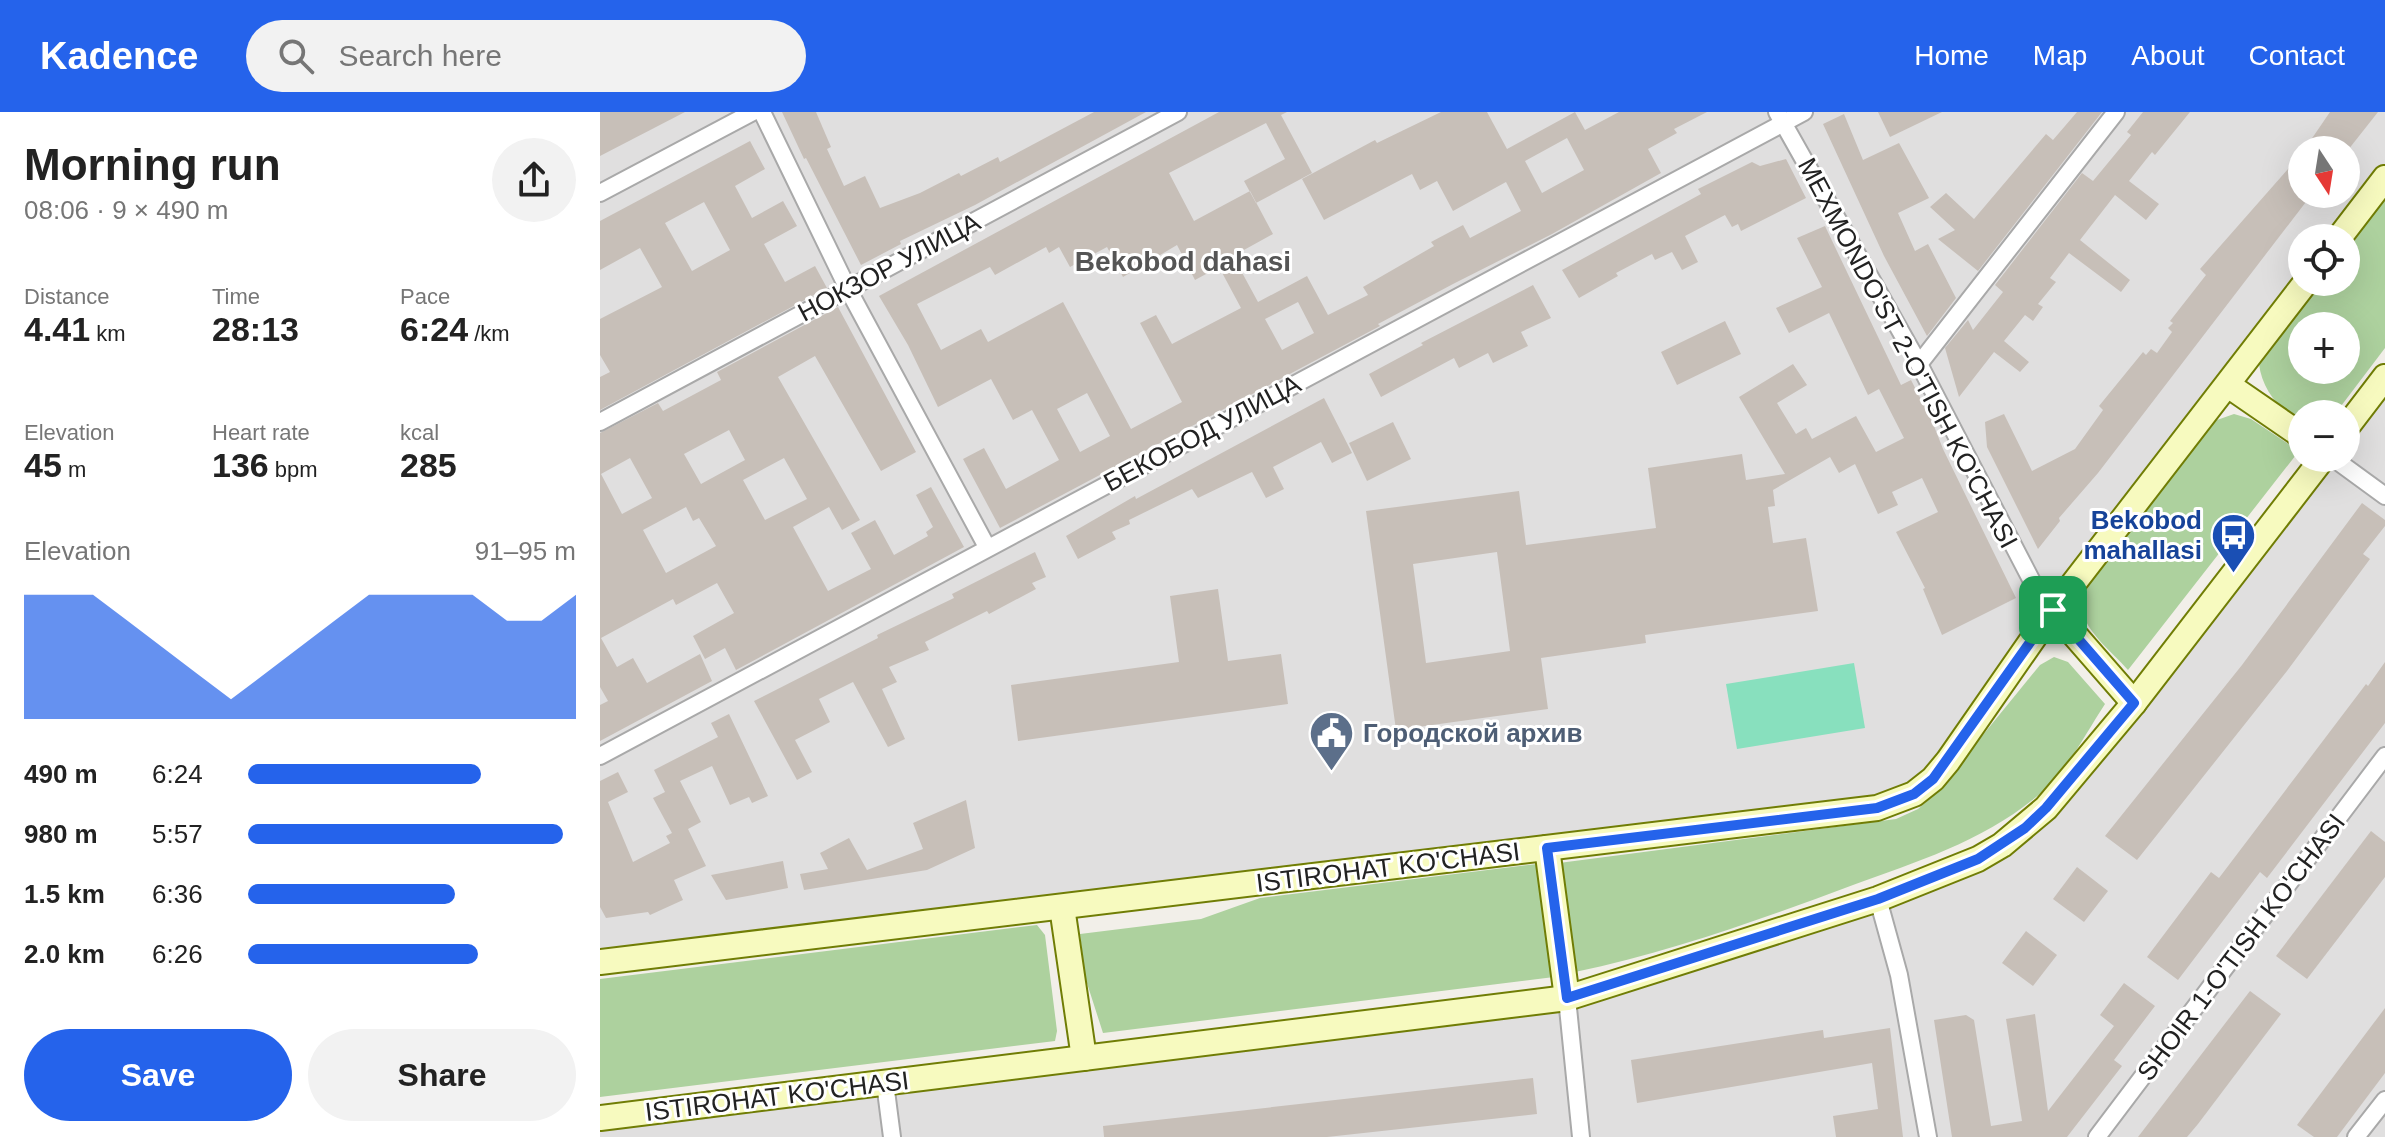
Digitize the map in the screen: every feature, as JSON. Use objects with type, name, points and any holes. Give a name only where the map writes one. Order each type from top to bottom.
[{"type":"main road","points":[[2350,224],[2385,178]]},
{"type":"main road","name":"ISTIROHAT KO'CHASI","points":[[600,962],[1877,808],[1902,800],[1924,787],[1948,761],[2053,610],[2295,296]]},
{"type":"main road","points":[[2360,410],[2385,377]]},
{"type":"main road","points":[[2228,385],[2288,426]]},
{"type":"main road","name":"ISTIROHAT KO'CHASI","points":[[600,1118],[1567,998],[1878,899],[1978,859],[2025,828],[2065,787],[2134,703],[2312,472]]},
{"type":"main road","name":"MEXMONDO'ST 2-O'TISH KO'CHASI","points":[[2053,610],[2134,703]]},
{"type":"main road","points":[[1547,848],[1567,998]]},
{"type":"main road","points":[[1062,907],[1084,1058]]},
{"type":"street","points":[[600,193],[753,112]]},
{"type":"street","points":[[762,112],[848,289],[987,547]]},
{"type":"street","name":"НОКЗОР УЛИЦА","points":[[600,422],[1178,112]]},
{"type":"street","name":"БЕКОБОД УЛИЦА","points":[[600,756],[1780,118],[1804,112]]},
{"type":"street","points":[[1919,364],[2116,112]]},
{"type":"street","name":"MEXMONDO'ST 2-O'TISH KO'CHASI","points":[[1780,118],[1919,364],[2036,589],[2053,610]]},
{"type":"street","points":[[2352,472],[2385,496]]},
{"type":"street","name":"SHOIR 1-O'TISH KO'CHASI","points":[[2097,1137],[2385,756]]},
{"type":"street","points":[[1878,899],[1899,975],[1928,1137]]},
{"type":"street","points":[[1567,998],[1581,1137]]},
{"type":"street","points":[[885,1083],[892,1137]]},
{"type":"street","points":[[2356,1137],[2385,1100]]},
{"type":"shaded area","points":[[600,112],[2385,112],[2385,178],[2350,224],[2288,224],[2288,296],[2291,296],[1914,794],[600,962]]},
{"type":"shaded area","points":[[2385,377],[2385,1137],[600,1137],[600,1126],[1561,1007],[2002,845],[2311,472],[2360,472],[2360,410]]},
{"type":"green space","points":[[2385,199],[2385,348],[2360,381],[2360,312],[2298,312],[2310,296],[2360,296],[2360,232]]},
{"type":"green space","points":[[2288,326],[2288,384],[2358,384],[2346,400],[2288,400],[2288,412],[2273,398],[2259,364]]},
{"type":"green space","points":[[2234,414],[2251,419],[2288,444],[2288,465],[2128,670],[2088,625],[2081,603],[2082,592],[2217,420]]},
{"type":"green space","points":[[2054,657],[2068,662],[2105,704],[2060,773],[2021,809],[1952,848],[1903,867],[1716,934],[1575,972],[1559,863],[1896,819],[1918,809],[1934,795],[2040,665]]},
{"type":"green space","points":[[1854,663],[1865,728],[1737,749],[1726,684]]},
{"type":"green space","points":[[1537,864],[1554,977],[1103,1033],[1085,977],[1080,934],[1201,919],[1260,898]]},
{"type":"green space","points":[[1037,925],[1045,935],[1057,1031],[1055,1041],[600,1097],[600,979]]},
{"type":"building","points":[[600,112],[685,112],[600,156]]},
{"type":"building","points":[[782,112],[816,112],[831,147],[827,149],[844,186],[865,176],[880,208],[920,193],[959,173],[961,176],[998,157],[1000,162],[1094,112],[1146,112],[975,205],[900,241],[901,244],[861,265]]},
{"type":"building","points":[[1219,112],[1287,112],[1281,115],[1312,173],[1256,203],[1273,234],[1233,256],[1258,302],[1307,276],[1328,315],[1368,295],[1363,287],[1434,246],[1431,242],[1463,225],[1470,238],[1521,211],[1506,182],[1453,211],[1437,181],[1420,190],[1412,174],[1324,220],[1302,179],[1375,140],[1377,143],[1441,112],[1487,112],[1507,149],[1575,112],[1585,130],[1619,112],[1707,112],[1674,129],[1677,133],[1648,149],[1661,173],[1000,528],[963,459],[984,448],[1006,489],[1059,460],[1032,410],[1013,420],[991,379],[938,407],[908,345],[879,296]],"holes":[[[1266,123],[1285,159],[1244,181],[1250,191],[1194,221],[1169,173]],[[1567,138],[1584,170],[1542,193],[1525,161]],[[1177,245],[1195,280],[1219,267],[1241,308],[1172,344],[1156,315],[1140,323],[1182,402],[1131,429],[1063,302],[988,342],[981,329],[941,350],[917,304],[990,267],[995,275],[1046,247],[1049,253],[1059,247],[1070,267],[1107,247],[1123,277]],[[1298,302],[1314,333],[1282,350],[1265,319]],[[1087,393],[1110,436],[1080,452],[1057,409]]]},
{"type":"building","points":[[1878,112],[1942,112],[1890,137]]},
{"type":"building","points":[[2077,112],[2102,112],[1978,271],[1938,239],[1955,230],[1930,207],[1946,193],[1974,219],[2046,134],[2053,140]]},
{"type":"building","points":[[2143,112],[2190,112],[2129,181],[2159,204],[2146,220],[2115,195],[2080,240],[2130,280],[2121,292],[2069,253],[2050,278],[2056,282],[2038,304],[2043,307],[2033,321],[2025,315],[2004,341],[2029,362],[2020,372],[1994,352],[1959,397],[1945,348],[1968,320],[1973,330],[2003,292],[1995,285],[2082,173],[2093,181],[2131,135],[2127,132]]},
{"type":"building","points":[[2330,112],[2378,112],[2359,136],[2314,136]]},
{"type":"building","points":[[1844,114],[1863,160],[1899,143],[1929,198],[1898,213],[1915,251],[1928,244],[1956,298],[1927,336],[1884,256],[1823,124]]},
{"type":"building","points":[[750,141],[765,169],[735,186],[752,218],[783,201],[797,226],[764,244],[785,282],[815,266],[827,288],[600,410],[600,377],[610,372],[600,355],[600,319],[662,287],[640,248],[600,270],[600,221]],"holes":[[[704,202],[730,250],[692,271],[665,223]]]},
{"type":"building","points":[[1786,159],[1806,198],[1741,231],[1738,224],[1732,227],[1725,215],[1685,236],[1698,262],[1682,270],[1672,252],[1655,260],[1652,254],[1579,298],[1562,270],[1701,194],[1698,189],[1752,162],[1760,166]]},
{"type":"building","points":[[2288,169],[2288,208],[2301,208],[2038,549],[1987,447],[1985,422],[2004,414],[2032,471],[2075,449],[2103,410],[2099,406],[2143,352],[2146,355],[2151,349],[2157,353],[2172,332],[2168,328],[2173,323],[2170,321],[2206,275],[2200,269]]},
{"type":"building","points":[[1825,226],[1901,385],[1911,380],[2016,598],[1942,635],[1925,588],[1896,532],[1938,512],[1922,478],[1892,492],[1898,505],[1878,514],[1855,464],[1839,473],[1830,457],[1773,490],[1775,506],[1768,507],[1773,543],[1806,538],[1818,611],[1645,635],[1646,643],[1541,658],[1548,709],[1396,730],[1366,511],[1519,491],[1526,545],[1656,528],[1648,468],[1742,454],[1746,480],[1785,474],[1739,397],[1793,364],[1807,385],[1777,403],[1796,434],[1806,428],[1812,439],[1856,416],[1876,452],[1904,438],[1879,389],[1868,395],[1829,313],[1789,333],[1776,308],[1822,287],[1797,238]],"holes":[[[1497,552],[1510,651],[1426,663],[1413,564]]]},
{"type":"building","points":[[1533,285],[1551,318],[1521,332],[1528,346],[1493,363],[1488,353],[1459,368],[1454,358],[1381,397],[1369,374],[1423,345],[1421,343]]},
{"type":"building","points":[[838,307],[916,452],[881,471],[815,356],[778,377],[860,520],[842,530],[829,507],[793,527],[828,591],[871,569],[851,533],[875,520],[894,555],[928,536],[926,532],[933,527],[916,495],[931,487],[964,547],[736,670],[725,648],[705,659],[693,636],[734,613],[717,583],[676,605],[673,599],[601,638],[617,667],[633,658],[647,683],[700,654],[712,681],[600,741],[600,705],[608,701],[600,687],[600,433],[658,403],[663,411],[721,380],[717,372]],"holes":[[[729,430],[745,460],[701,484],[684,454]],[[630,458],[652,498],[622,514],[601,474]],[[784,458],[807,499],[765,520],[743,480]],[[686,507],[693,521],[699,518],[716,546],[666,573],[643,530]]]},
{"type":"building","points":[[1725,321],[1741,354],[1677,385],[1661,352]]},
{"type":"building","points":[[1324,398],[1352,453],[1332,463],[1321,442],[1273,467],[1284,489],[1266,498],[1252,472],[1198,498],[1192,489],[1129,520],[1130,524],[1112,532],[1116,539],[1078,559],[1066,536],[1135,496],[1136,499]]},
{"type":"building","points":[[1393,422],[1411,459],[1367,481],[1349,443]]},
{"type":"building","points":[[2362,503],[2385,520],[2385,526],[2363,554],[2370,559],[2287,671],[2137,860],[2105,836],[2242,665]]},
{"type":"building","points":[[1035,552],[1046,577],[1032,583],[1036,589],[925,642],[929,650],[889,667],[897,682],[882,689],[905,739],[888,747],[853,682],[819,699],[830,722],[795,740],[812,772],[797,780],[754,701],[954,598],[952,594]]},
{"type":"building","points":[[1218,589],[1228,661],[1281,654],[1288,704],[1018,741],[1011,685],[1179,662],[1170,596]]},
{"type":"building","points":[[2385,662],[2385,723],[2267,878],[2260,872],[2178,980],[2147,957],[2211,872],[2219,878]]},
{"type":"building","points":[[729,714],[768,796],[752,803],[749,797],[730,805],[712,766],[680,781],[701,822],[688,829],[706,866],[674,880],[683,900],[650,915],[648,912],[606,918],[600,907],[600,781],[618,772],[628,792],[608,802],[633,862],[670,843],[666,836],[672,833],[653,798],[665,792],[654,770],[718,737],[711,723]]},
{"type":"building","points":[[966,800],[975,848],[927,870],[804,890],[800,874],[828,869],[820,853],[849,838],[867,870],[923,849],[913,823]]},
{"type":"building","points":[[2371,831],[2385,842],[2385,877],[2307,979],[2276,956]]},
{"type":"building","points":[[783,861],[788,888],[753,895],[726,900],[711,875]]},
{"type":"building","points":[[2077,867],[2108,891],[2084,922],[2053,899]]},
{"type":"building","points":[[2026,931],[2057,955],[2033,986],[2002,963]]},
{"type":"building","points":[[2124,983],[2155,1006],[2114,1060],[2122,1066],[2067,1137],[1952,1137],[1934,1020],[1966,1015],[1974,1020],[1991,1126],[2022,1121],[2006,1019],[2035,1014],[2048,1111],[2114,1026],[2100,1015]]},
{"type":"building","points":[[2250,991],[2281,1014],[2198,1124],[2187,1137],[2138,1137]]},
{"type":"building","points":[[2385,1008],[2385,1073],[2337,1137],[2314,1137],[2297,1125]]},
{"type":"building","points":[[1890,1028],[1903,1137],[1836,1137],[1833,1116],[1878,1109],[1872,1063],[1637,1103],[1631,1060],[1823,1030],[1824,1038]]},
{"type":"building","points":[[1533,1078],[1537,1114],[1327,1137],[1104,1137],[1103,1126]]},
{"type":"place","name":"Bekobod mahallasi","points":[[2233,574]]},
{"type":"place","name":"Городской архив","points":[[1332,772]]},
{"type":"district","name":"Bekobod dahasi","points":[[1183,261]]},
{"type":"route","points":[[2053,610],[2134,703],[2065,787],[2025,828],[1978,859],[1878,899],[1567,998],[1547,848],[1877,808],[1902,800],[1924,787],[1948,761],[2053,610]]}]
